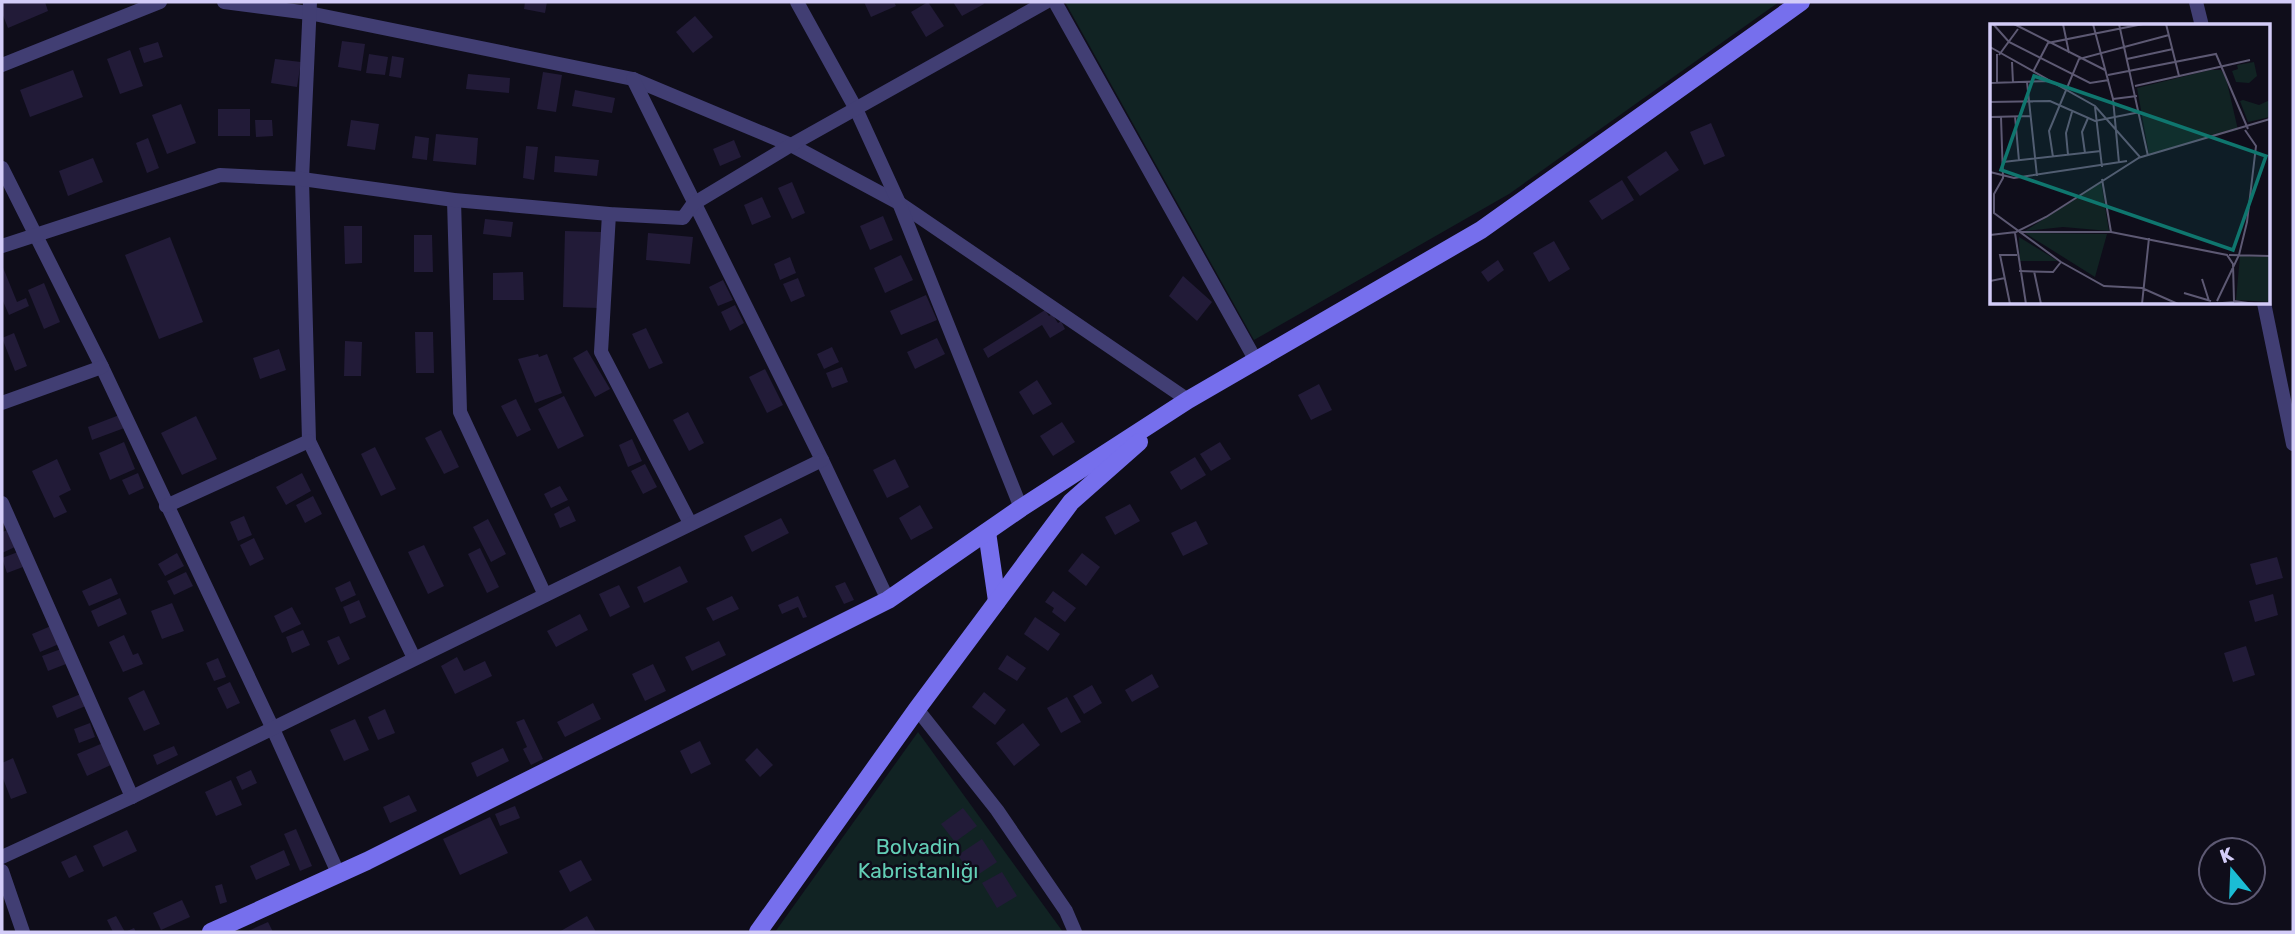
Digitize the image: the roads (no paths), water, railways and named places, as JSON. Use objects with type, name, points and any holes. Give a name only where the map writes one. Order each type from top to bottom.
[{"type":"street","points":[[2,65],[160,2]]},
{"type":"street","points":[[225,2],[309,8],[633,79],[791,145],[899,203],[1188,400]]},
{"type":"street","points":[[797,2],[856,109],[899,203],[1021,508]]},
{"type":"street","points":[[2,246],[220,175],[302,179],[454,200],[683,218],[693,204],[791,145],[1046,2]]},
{"type":"street","points":[[1055,2],[1255,359]]},
{"type":"street","points":[[211,932],[339,875],[888,600],[1021,508],[1188,400],[1481,230],[1801,2]]},
{"type":"street","points":[[2196,2],[2202,24]]},
{"type":"street","points":[[309,8],[302,179],[309,441],[414,658]]},
{"type":"street","points":[[633,79],[822,460],[888,600]]},
{"type":"street","points":[[2,168],[102,368],[339,875]]},
{"type":"street","points":[[454,200],[460,412],[545,595]]},
{"type":"street","points":[[609,214],[601,352],[690,523]]},
{"type":"street","points":[[2264,304],[2293,444]]},
{"type":"street","points":[[2,403],[102,368]]},
{"type":"street","points":[[758,932],[917,709],[1071,502],[1188,400]]},
{"type":"street","points":[[166,506],[309,441]]},
{"type":"street","points":[[2,857],[273,729],[822,460]]},
{"type":"street","points":[[2,503],[132,797]]},
{"type":"street","points":[[987,532],[997,601]]},
{"type":"street","points":[[917,709],[997,810],[1066,911],[1075,932]]},
{"type":"street","points":[[2,872],[23,932]]},
{"type":"park label","name":"Bolvadin Kabristanlığı","points":[[918,858]]}]
